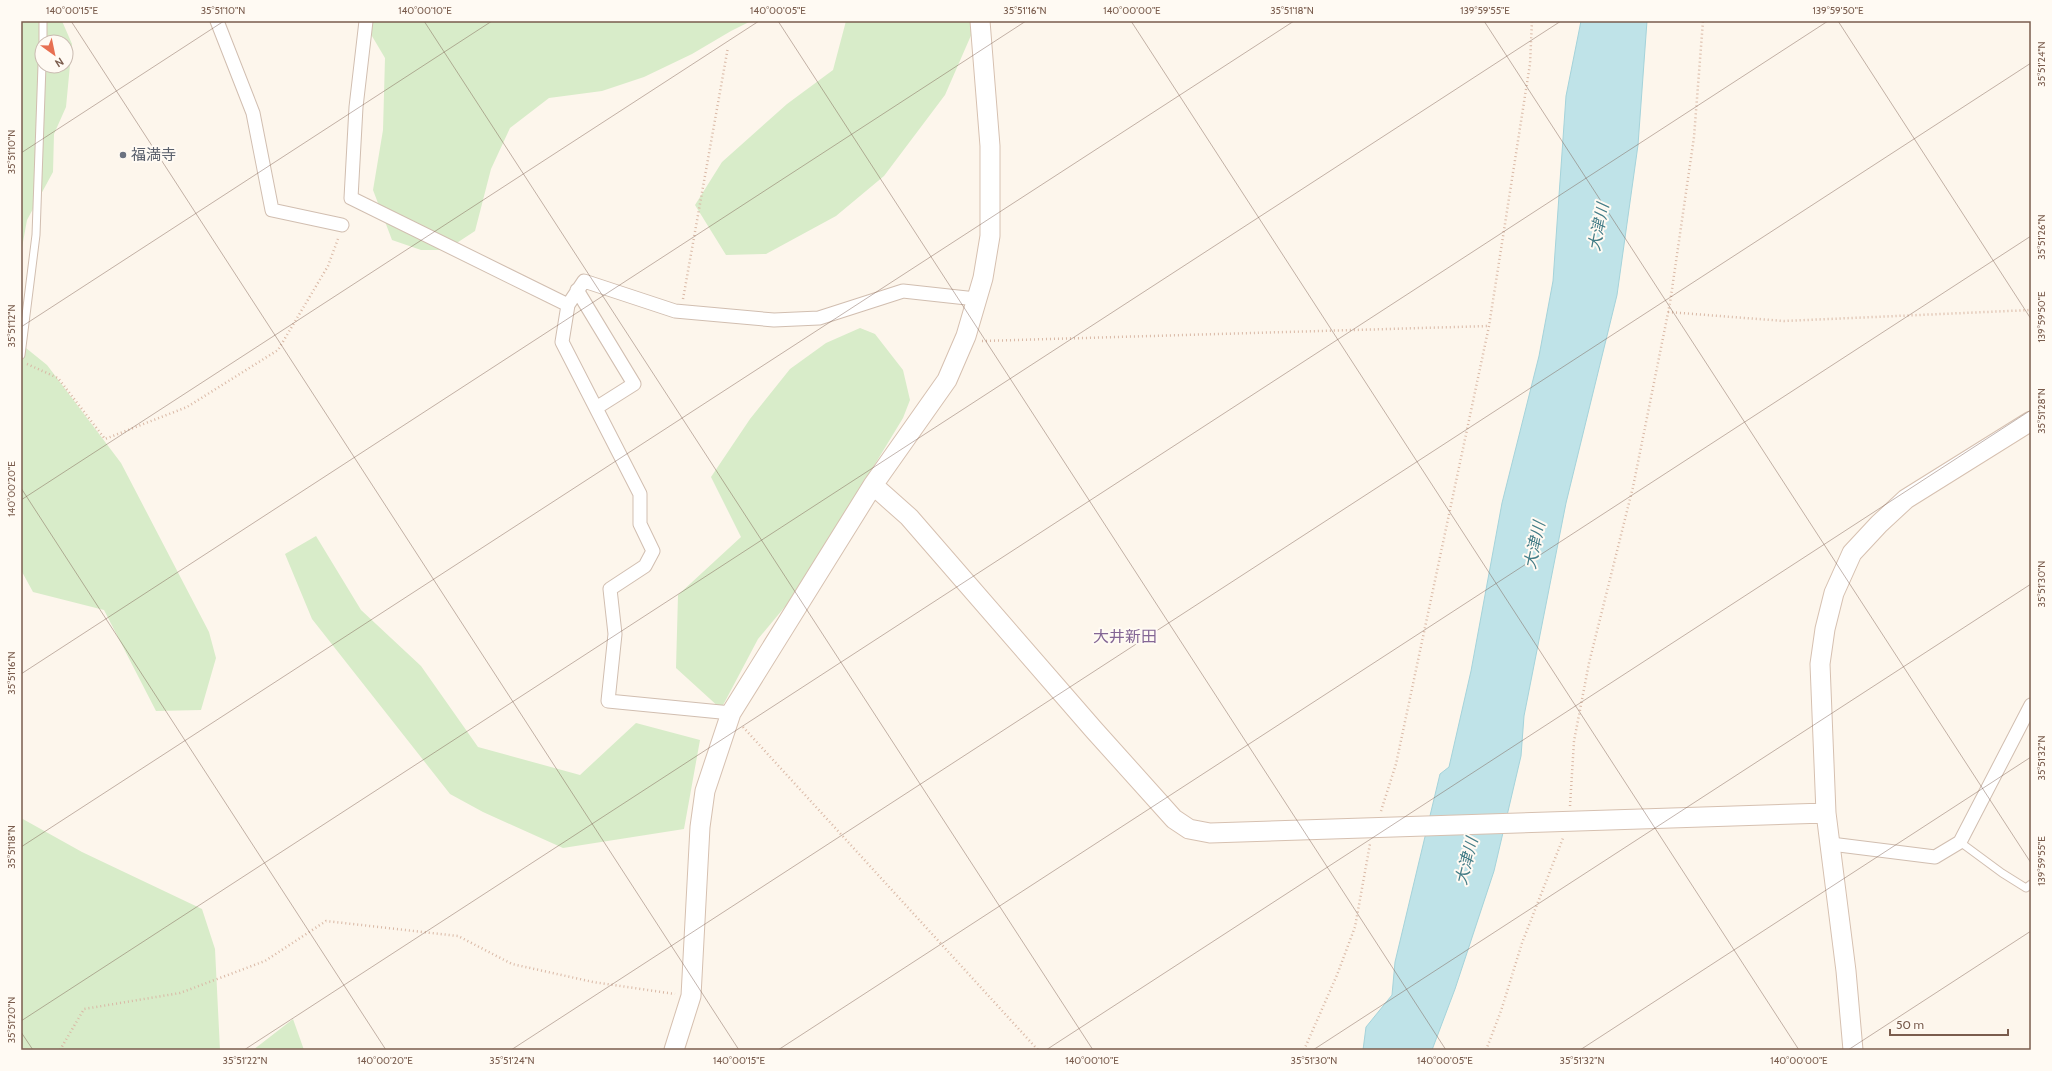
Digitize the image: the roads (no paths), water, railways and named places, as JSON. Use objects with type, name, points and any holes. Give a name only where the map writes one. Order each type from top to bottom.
[{"type":"street","points":[[217,21],[253,113],[272,210],[342,225]]},
{"type":"street","points":[[366,21],[356,107],[351,198],[568,305]]},
{"type":"street","points":[[674,1050],[691,996],[700,827],[705,791],[731,713],[873,485],[947,380],[966,336],[983,278],[990,236],[990,146],[980,21]]},
{"type":"street","points":[[731,713],[608,701],[615,634],[610,589],[645,566],[652,551],[640,524],[640,494],[562,342],[568,305],[584,281],[681,311],[774,320],[819,318],[903,291],[976,299]]},
{"type":"street","points":[[577,290],[634,384],[596,408]]},
{"type":"street","points":[[1853,1050],[1831,844],[1826,813],[1820,664],[1825,629],[1834,593],[1852,553],[1879,524],[1906,499],[2031,421]]},
{"type":"street","points":[[873,485],[909,517],[1094,730],[1174,819],[1189,829],[1210,834],[1826,813]]},
{"type":"street","points":[[1831,844],[1935,857],[1960,842],[2031,706]]},
{"type":"lane","points":[[43,21],[43,34]]},
{"type":"lane","points":[[21,355],[36,235],[42,74]]},
{"type":"lane","points":[[1960,842],[2002,873],[2026,888],[2031,884]]},
{"type":"water","name":"大津川","points":[[1581,21],[1647,21],[1638,145],[1617,295],[1566,503],[1524,716],[1521,756],[1494,871],[1455,989],[1432,1050],[1363,1050],[1366,1027],[1392,995],[1395,962],[1440,774],[1449,767],[1471,671],[1502,503],[1539,356],[1553,281],[1566,96]]},
{"type":"place","name":"福満寺","points":[[123,155]]},
{"type":"district","name":"大井新田","points":[[1125,636]]}]
